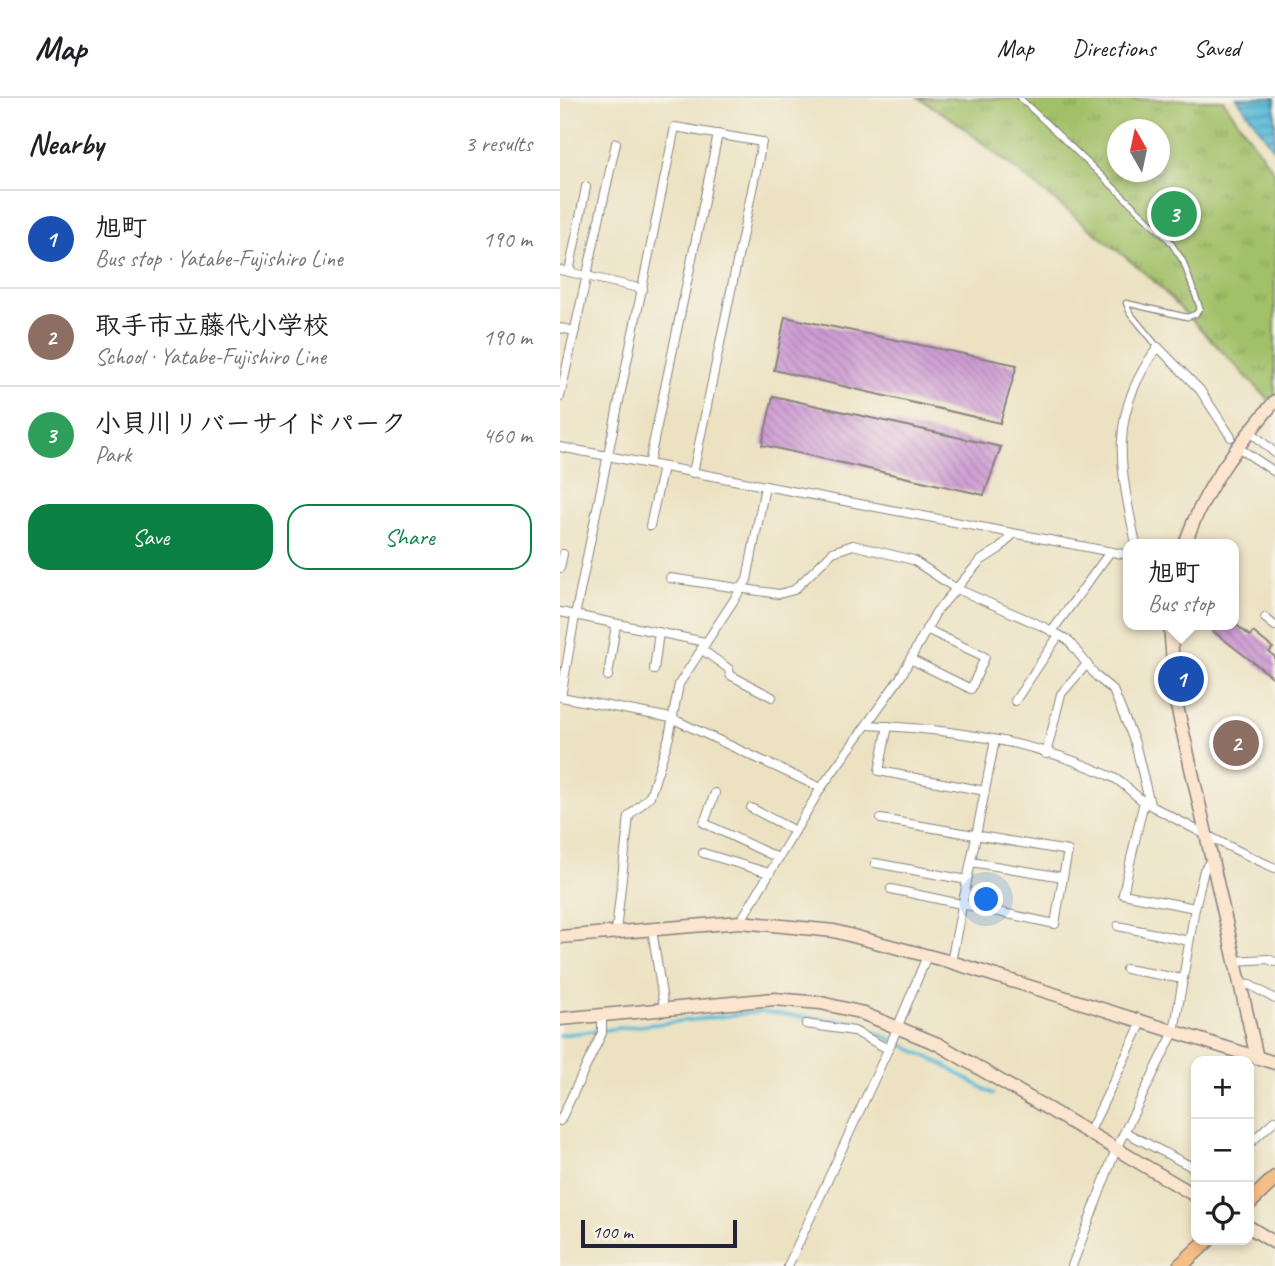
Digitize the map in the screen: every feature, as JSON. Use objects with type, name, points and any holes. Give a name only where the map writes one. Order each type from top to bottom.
[{"type":"highway","points":[[1254,1198],[1275,1178]]},
{"type":"highway","points":[[1180,1266],[1203,1245]]},
{"type":"main road","points":[[1187,539],[1209,488],[1272,404]]},
{"type":"main road","points":[[1170,630],[1173,683],[1238,984],[1257,1058]]},
{"type":"main road","points":[[560,937],[740,922],[834,931],[951,962],[1275,1063]]},
{"type":"main road","points":[[560,1019],[774,999],[821,1003],[897,1025],[938,1044],[1191,1193]]},
{"type":"main road","points":[[1254,1230],[1275,1243]]},
{"type":"street","points":[[693,473],[762,142],[676,127],[563,668],[561,697],[670,718],[821,788]]},
{"type":"street","points":[[649,464],[718,134]]},
{"type":"street","points":[[560,397],[615,143]]},
{"type":"street","points":[[586,187],[565,271],[643,289]]},
{"type":"street","points":[[560,328],[575,331]]},
{"type":"street","points":[[1135,539],[1124,483],[1120,432],[1134,382],[1158,347],[1200,390],[1231,437]]},
{"type":"street","points":[[1250,431],[1275,453]]},
{"type":"street","points":[[560,447],[1123,554]]},
{"type":"street","points":[[1245,452],[1275,472]]},
{"type":"street","points":[[650,526],[663,467]]},
{"type":"street","points":[[616,931],[629,816],[650,796],[669,737],[670,718],[679,684],[747,580],[765,486]]},
{"type":"street","points":[[740,922],[821,788],[867,725],[926,629],[955,588],[980,561],[999,549],[1013,534]]},
{"type":"street","points":[[670,578],[779,594],[794,590],[833,552],[853,545],[913,560],[955,588],[1056,633],[1082,655],[1087,664],[1113,690],[1135,743],[1147,803],[1123,894],[1195,908]]},
{"type":"street","points":[[1015,702],[1056,633],[1110,552]]},
{"type":"street","points":[[560,568],[563,554]]},
{"type":"street","points":[[560,612],[659,632],[703,645],[729,669],[730,675],[772,697]]},
{"type":"street","points":[[1265,618],[1275,626]]},
{"type":"street","points":[[608,676],[616,624]]},
{"type":"street","points":[[910,659],[971,689],[985,657],[926,629]]},
{"type":"street","points":[[654,670],[659,632]]},
{"type":"street","points":[[1046,754],[1061,694],[1087,664]]},
{"type":"street","points":[[867,725],[932,729],[995,740],[1046,754],[1114,778],[1147,803],[1275,868]]},
{"type":"street","points":[[888,726],[879,771],[985,790]]},
{"type":"street","points":[[951,962],[995,740]]},
{"type":"street","points":[[715,793],[704,823],[778,858]]},
{"type":"street","points":[[751,808],[794,831]]},
{"type":"street","points":[[881,818],[1068,851],[1055,924],[891,888]]},
{"type":"street","points":[[704,853],[769,873]]},
{"type":"street","points":[[1072,1266],[1116,1149],[1174,1032],[1195,908],[1204,870],[1211,860]]},
{"type":"street","points":[[971,862],[1063,877]]},
{"type":"street","points":[[875,863],[967,880]]},
{"type":"street","points":[[1118,926],[1189,941]]},
{"type":"street","points":[[652,929],[664,1008]]},
{"type":"street","points":[[788,1266],[888,1049],[927,956]]},
{"type":"street","points":[[1234,961],[1268,959],[1275,962]]},
{"type":"street","points":[[1126,969],[1183,979]]},
{"type":"street","points":[[1238,984],[1250,985],[1275,999]]},
{"type":"street","points":[[560,1121],[603,1033],[602,1014]]},
{"type":"street","points":[[1089,1133],[1142,1022]]},
{"type":"street","points":[[806,1024],[854,1031],[888,1049]]},
{"type":"street","points":[[1254,1139],[1275,1119]]},
{"type":"street","points":[[1125,1132],[1191,1166]]},
{"type":"lane","points":[[1020,98],[1132,201],[1170,240],[1183,261],[1199,300],[1200,308],[1196,314],[1186,317],[1126,303],[1130,313],[1158,347]]},
{"type":"green space","points":[[919,98],[1223,100],[1275,173],[1275,406],[1153,280],[955,121]]},
{"type":"water","points":[[1237,98],[1275,98],[1275,150]]},
{"type":"building","points":[[785,317],[1017,365],[1000,423],[774,370]]},
{"type":"building","points":[[773,396],[1001,447],[984,495],[762,445]]},
{"type":"building","points":[[1239,627],[1250,636],[1253,632],[1273,648],[1269,652],[1275,657],[1275,679],[1211,630],[1239,630]]},
{"type":"waterway","points":[[560,1035],[761,1012],[857,1023],[940,1063],[993,1094]]},
{"type":"place","name":"小貝川リバーサイドパーク","points":[[1174,214]]},
{"type":"place","name":"旭町","points":[[1181,679]]},
{"type":"place","name":"取手市立藤代小学校","points":[[1236,743]]}]
